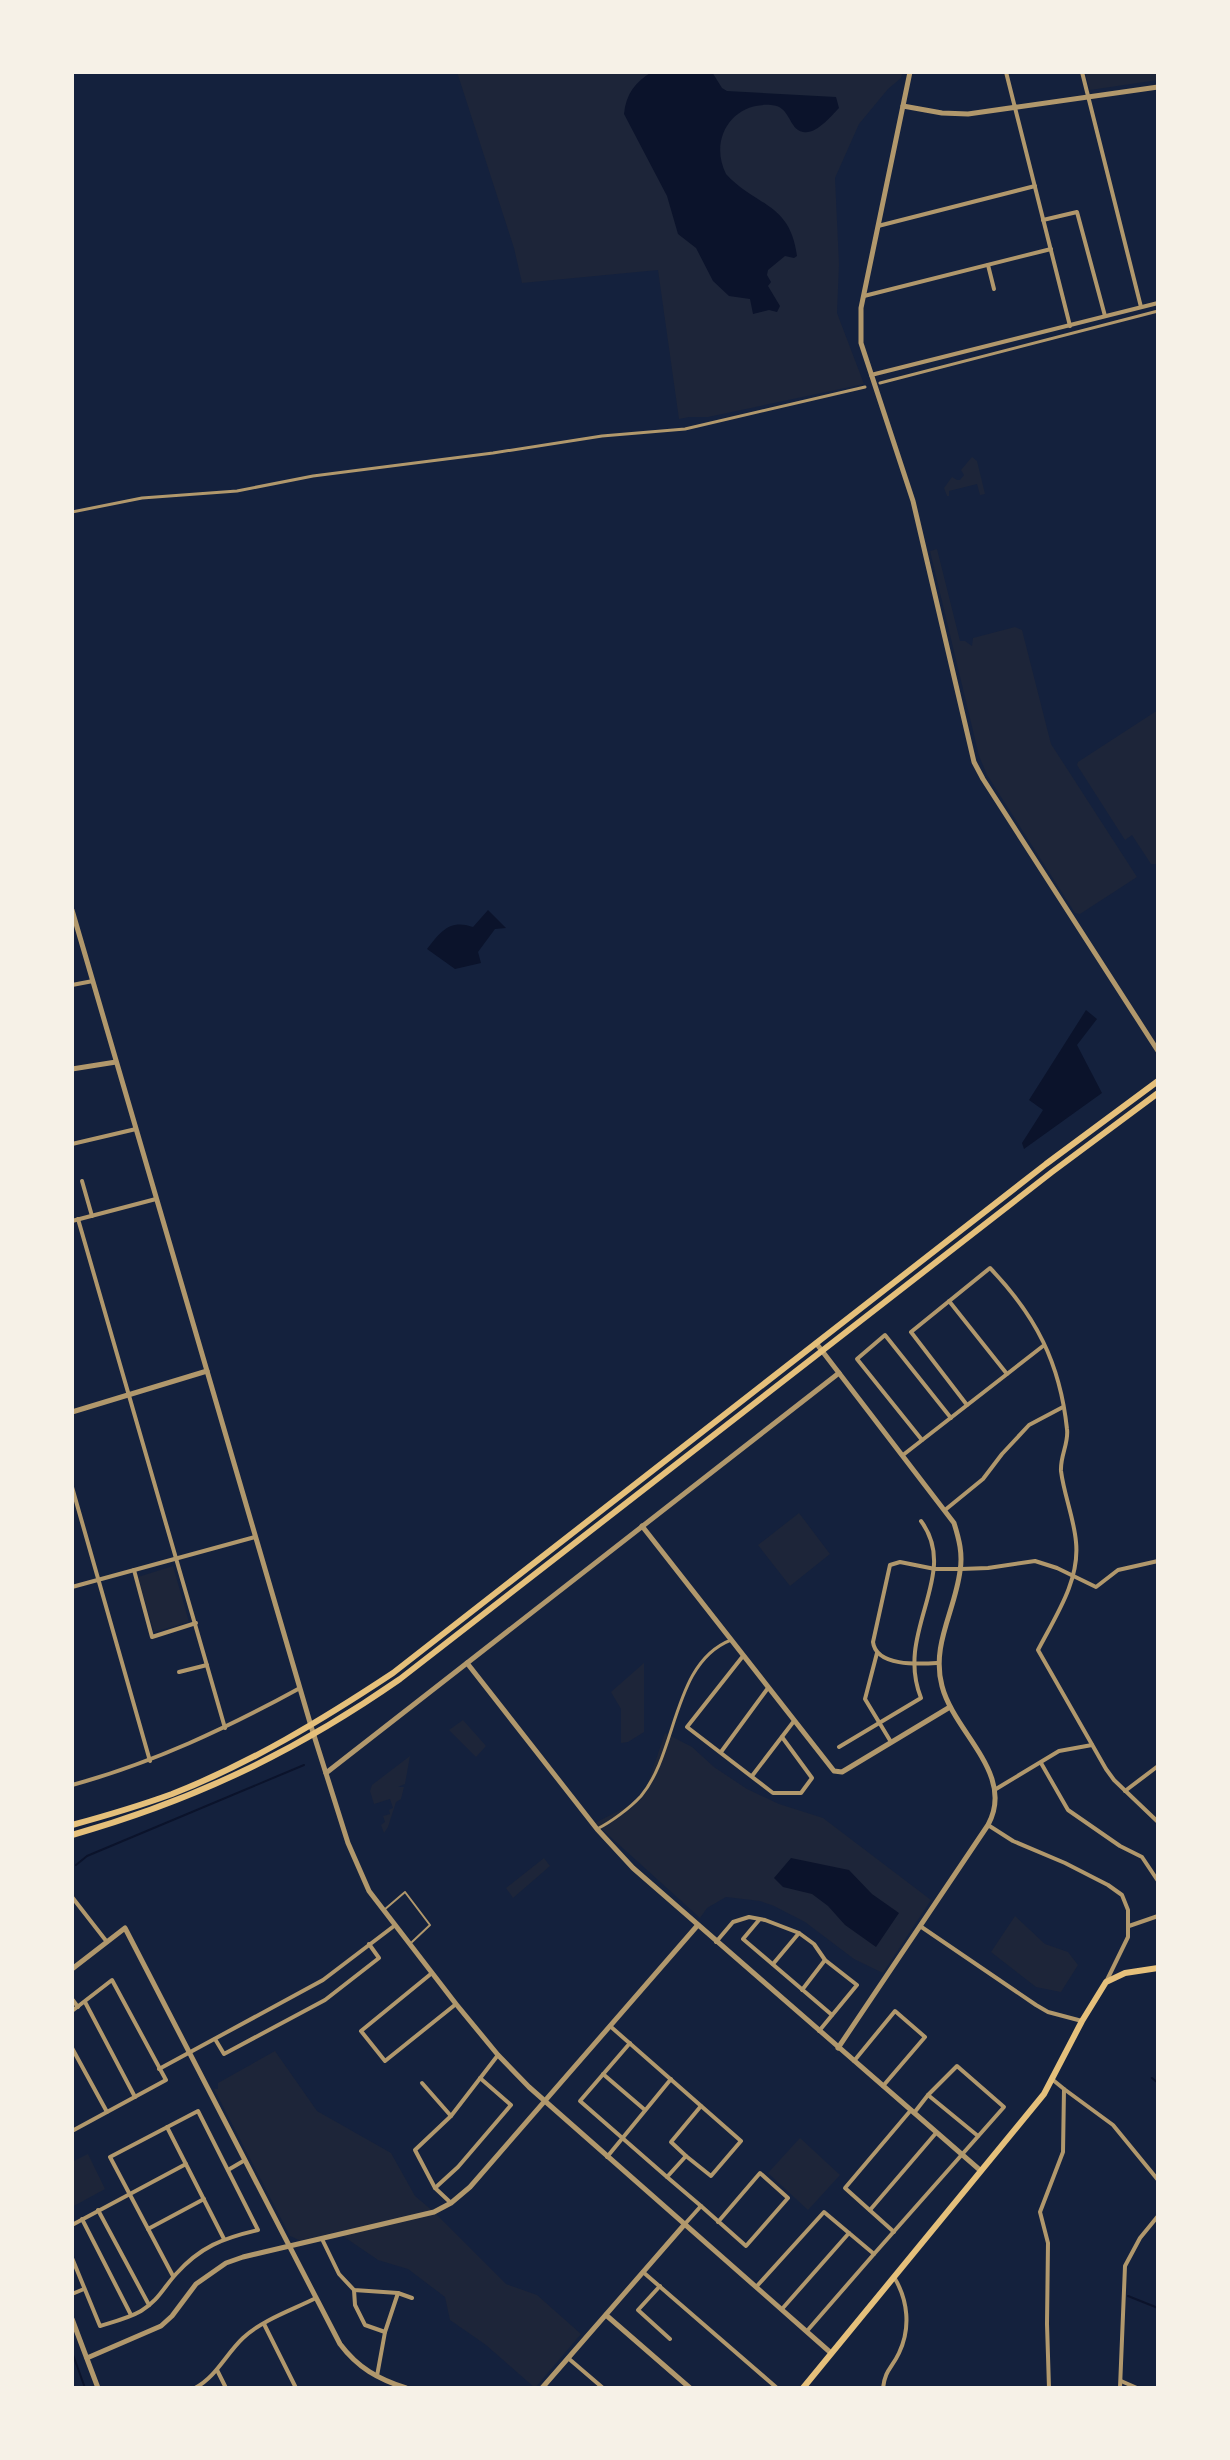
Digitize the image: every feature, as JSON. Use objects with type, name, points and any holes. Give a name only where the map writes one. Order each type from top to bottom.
[{"type":"main road","points":[[72,1825],[171,1794],[230,1768],[311,1726],[393,1673],[1077,1140],[1158,1081]]},
{"type":"main road","points":[[72,1835],[146,1813],[257,1766],[314,1735],[400,1679],[1158,1093]]},
{"type":"main road","points":[[803,2388],[1053,2080],[1082,2021],[1106,1982],[1125,1973],[1158,1968]]},
{"type":"street","points":[[910,72],[859,333],[913,501],[974,762],[1158,1051]]},
{"type":"street","points":[[1006,72],[1070,326]]},
{"type":"street","points":[[1082,72],[1141,307]]},
{"type":"street","points":[[903,106],[956,114],[1015,109],[1158,87]]},
{"type":"street","points":[[878,226],[1035,186]]},
{"type":"street","points":[[1043,220],[1077,212],[1105,316]]},
{"type":"street","points":[[864,296],[1051,249]]},
{"type":"street","points":[[988,265],[994,289]]},
{"type":"street","points":[[871,375],[1158,303]]},
{"type":"street","points":[[880,383],[1158,311]]},
{"type":"street","points":[[72,512],[142,498],[237,491],[313,476],[602,436],[685,429],[865,387]]},
{"type":"street","points":[[72,910],[311,1726],[358,1869],[394,1926],[498,2055],[544,2102],[831,2353]]},
{"type":"street","points":[[72,985],[93,981]]},
{"type":"street","points":[[72,1069],[116,1062]]},
{"type":"street","points":[[72,1144],[136,1129]]},
{"type":"street","points":[[82,1181],[92,1216]]},
{"type":"street","points":[[156,1199],[75,1220],[225,1728]]},
{"type":"street","points":[[967,1405],[911,1332],[990,1268],[1031,1317],[1060,1381],[1068,1435],[1061,1466],[1076,1541],[1073,1575],[1062,1605],[1038,1650],[1106,1769],[1158,1822]]},
{"type":"street","points":[[949,1301],[1007,1374]]},
{"type":"street","points":[[922,1440],[857,1359],[885,1335],[951,1418]]},
{"type":"street","points":[[816,1343],[954,1523],[961,1569],[941,1641],[938,1663],[941,1683],[950,1707],[990,1772],[996,1789],[996,1808],[988,1825],[838,2048]]},
{"type":"street","points":[[903,1455],[1044,1345]]},
{"type":"street","points":[[72,1412],[207,1371]]},
{"type":"street","points":[[326,1773],[839,1373]]},
{"type":"street","points":[[945,1510],[983,1479],[1029,1425],[1063,1407]]},
{"type":"street","points":[[72,1487],[150,1761]]},
{"type":"street","points":[[839,1747],[921,1698],[913,1664],[917,1631],[935,1569],[931,1538],[921,1521]]},
{"type":"street","points":[[642,1526],[831,1768],[842,1772],[950,1707]]},
{"type":"street","points":[[72,1587],[255,1537]]},
{"type":"street","points":[[891,1742],[865,1699],[877,1653],[873,1642],[890,1565],[900,1562],[935,1569],[961,1569],[1035,1561],[1096,1587],[1118,1570],[1158,1561]]},
{"type":"street","points":[[134,1570],[152,1637],[196,1623]]},
{"type":"street","points":[[597,1829],[640,1797],[656,1771],[696,1669],[711,1653],[731,1640]]},
{"type":"street","points":[[877,1653],[887,1659],[913,1664],[938,1663]]},
{"type":"street","points":[[743,1656],[687,1727],[773,1793],[801,1793],[812,1778],[782,1737]]},
{"type":"street","points":[[467,1663],[597,1829],[633,1868],[981,2171]]},
{"type":"street","points":[[179,1672],[207,1665]]},
{"type":"street","points":[[72,1785],[150,1761],[225,1728],[300,1688]]},
{"type":"street","points":[[721,1752],[768,1688]]},
{"type":"street","points":[[751,1776],[794,1721]]},
{"type":"street","points":[[996,1789],[1059,1751],[1092,1745]]},
{"type":"street","points":[[1041,1763],[1068,1810],[1120,1846],[1142,1857],[1158,1881]]},
{"type":"street","points":[[1125,1791],[1158,1766]]},
{"type":"street","points":[[988,1825],[1013,1841],[1065,1863],[1117,1891],[1126,1901],[1129,1926],[1124,1947],[1106,1982]]},
{"type":"street","points":[[72,1897],[107,1942]]},
{"type":"street","points":[[1129,1926],[1158,1916]]},
{"type":"street","points":[[716,1942],[733,1922],[749,1917],[799,1933],[814,1944],[825,1960],[857,1985],[819,2031]]},
{"type":"street","points":[[760,1919],[743,1939],[832,2015]]},
{"type":"street","points":[[159,2069],[323,1980],[394,1926]]},
{"type":"street","points":[[87,2358],[161,2326],[196,2284],[226,2263],[434,2212],[451,2203],[470,2187],[697,1926]]},
{"type":"street","points":[[920,1926],[1036,2005],[1048,2012],[1082,2021]]},
{"type":"street","points":[[72,1969],[125,1928],[340,2344],[349,2356],[384,2384],[406,2388]]},
{"type":"street","points":[[773,1964],[799,1933]]},
{"type":"street","points":[[215,2039],[224,2054],[325,2000],[379,1958],[369,1944]]},
{"type":"street","points":[[802,1990],[825,1960]]},
{"type":"street","points":[[432,1973],[361,2031],[385,2061],[456,2004]]},
{"type":"street","points":[[72,2011],[112,1980],[166,2080],[72,2131]]},
{"type":"street","points":[[72,1999],[78,2007]]},
{"type":"street","points":[[85,2002],[135,2097]]},
{"type":"street","points":[[854,2061],[895,2011],[925,2037],[883,2086]]},
{"type":"street","points":[[610,2026],[741,2141],[711,2176],[671,2142],[701,2106]]},
{"type":"street","points":[[630,2043],[580,2101],[701,2206],[718,2222],[746,2246],[788,2198],[760,2173],[718,2222]]},
{"type":"street","points":[[72,2048],[107,2112]]},
{"type":"street","points":[[451,2203],[435,2188],[415,2150],[451,2116],[498,2055]]},
{"type":"street","points":[[807,2331],[1004,2107],[957,2066],[845,2188],[894,2232]]},
{"type":"street","points":[[603,2074],[645,2110]]},
{"type":"street","points":[[435,2188],[458,2167],[511,2105],[480,2078]]},
{"type":"street","points":[[607,2157],[671,2079]]},
{"type":"street","points":[[1053,2080],[1113,2125],[1158,2180]]},
{"type":"street","points":[[422,2083],[451,2116]]},
{"type":"street","points":[[1049,2388],[1049,2258],[1040,2212],[1063,2152],[1064,2089]]},
{"type":"street","points":[[928,2095],[978,2136]]},
{"type":"street","points":[[72,2258],[100,2326],[149,2305],[192,2257],[213,2243],[258,2230],[198,2111],[110,2157],[173,2276]]},
{"type":"street","points":[[167,2127],[224,2239]]},
{"type":"street","points":[[870,2210],[936,2133]]},
{"type":"street","points":[[667,2177],[686,2156]]},
{"type":"street","points":[[228,2170],[245,2160]]},
{"type":"street","points":[[72,2225],[186,2164]]},
{"type":"street","points":[[148,2229],[204,2199]]},
{"type":"street","points":[[542,2388],[701,2206]]},
{"type":"street","points":[[98,2210],[149,2305]]},
{"type":"street","points":[[757,2286],[824,2212],[874,2254]]},
{"type":"street","points":[[1120,2388],[1125,2266],[1140,2238],[1158,2216]]},
{"type":"street","points":[[82,2219],[131,2315]]},
{"type":"street","points":[[782,2309],[849,2233]]},
{"type":"street","points":[[322,2239],[339,2274],[354,2290],[355,2305],[365,2325],[385,2332]]},
{"type":"street","points":[[643,2272],[777,2388]]},
{"type":"street","points":[[883,2388],[885,2372],[898,2356],[906,2335],[903,2291],[894,2277]]},
{"type":"street","points":[[660,2286],[638,2310],[670,2339]]},
{"type":"street","points":[[72,2294],[84,2289]]},
{"type":"street","points":[[354,2290],[398,2293],[412,2298]]},
{"type":"street","points":[[376,2377],[385,2332],[398,2293]]},
{"type":"street","points":[[195,2388],[217,2370],[244,2336],[316,2298]]},
{"type":"street","points":[[606,2315],[690,2388]]},
{"type":"street","points":[[72,2319],[98,2388]]},
{"type":"street","points":[[264,2324],[296,2388]]},
{"type":"street","points":[[72,2345],[80,2341]]},
{"type":"street","points":[[568,2358],[603,2388]]},
{"type":"street","points":[[217,2370],[226,2388]]},
{"type":"street","points":[[1121,2381],[1137,2388]]},
{"type":"lane","points":[[383,1910],[405,1892],[430,1925],[409,1944]]},
{"type":"shaded area","points":[[457,72],[903,72],[859,124],[835,178],[839,264],[837,313],[864,384],[708,417],[679,419],[658,270],[522,283],[514,248]]},
{"type":"shaded area","points":[[652,72],[712,72],[727,91],[836,97],[839,108],[813,131],[798,130],[782,109],[771,105],[745,110],[727,126],[722,136],[721,161],[726,174],[779,215],[793,238],[797,256],[785,256],[768,270],[771,282],[768,286],[780,306],[777,312],[769,310],[753,314],[750,299],[729,296],[713,281],[696,248],[678,234],[667,196],[624,114],[632,89]]},
{"type":"shaded area","points":[[1085,72],[1158,72],[1158,80],[1090,90]]},
{"type":"shaded area","points":[[972,457],[977,461],[985,494],[980,495],[977,484],[949,491],[947,496],[944,488],[952,477],[960,480],[964,475],[961,470]]},
{"type":"shaded area","points":[[937,549],[960,641],[972,646],[973,638],[1015,627],[1022,630],[1051,744],[1137,877],[1080,914],[1075,913],[987,775],[979,756],[930,551]]},
{"type":"shaded area","points":[[1158,710],[1158,864],[1151,864],[1132,835],[1125,840],[1077,765]]},
{"type":"shaded area","points":[[488,910],[506,928],[495,929],[478,952],[481,963],[455,969],[427,949],[447,928],[458,925],[473,927]]},
{"type":"shaded area","points":[[1086,1010],[1097,1019],[1077,1045],[1102,1093],[1024,1149],[1022,1143],[1043,1110],[1029,1100]]},
{"type":"shaded area","points":[[799,1513],[830,1554],[790,1586],[758,1545]]},
{"type":"shaded area","points":[[173,1566],[189,1622],[154,1632],[138,1577]]},
{"type":"shaded area","points":[[644,1663],[644,1732],[621,1743],[621,1709],[611,1692]]},
{"type":"shaded area","points":[[463,1720],[486,1746],[476,1757],[449,1730]]},
{"type":"shaded area","points":[[665,1733],[692,1747],[714,1767],[747,1789],[779,1804],[823,1818],[931,1900],[883,1973],[854,1959],[805,1922],[760,1901],[726,1897],[707,1908],[700,1918],[595,1823],[634,1803],[647,1786]]},
{"type":"shaded area","points":[[410,1756],[405,1784],[398,1787],[404,1787],[401,1799],[396,1802],[384,1833],[381,1825],[385,1822],[383,1816],[390,1814],[389,1810],[393,1808],[390,1799],[374,1804],[370,1791],[372,1785]]},
{"type":"shaded area","points":[[544,1858],[550,1866],[513,1898],[506,1888]]},
{"type":"shaded area","points":[[791,1858],[849,1870],[872,1894],[899,1913],[876,1947],[845,1925],[812,1894],[783,1887],[774,1878]]},
{"type":"shaded area","points":[[1015,1916],[1045,1944],[1068,1952],[1078,1965],[1061,1992],[1036,1987],[991,1952]]},
{"type":"shaded area","points":[[275,2051],[317,2111],[391,2153],[415,2196],[506,2284],[537,2295],[581,2334],[535,2388],[486,2345],[450,2320],[445,2297],[408,2269],[378,2260],[337,2232],[301,2241],[290,2236],[214,2089],[218,2089],[218,2083]]},
{"type":"shaded area","points":[[800,2138],[840,2175],[808,2210],[768,2173]]},
{"type":"shaded area","points":[[88,2154],[105,2189],[72,2207],[72,2162]]},
{"type":"waterway","points":[[76,1865],[87,1856],[304,1765]]},
{"type":"waterway","points":[[1152,2078],[1158,2083]]},
{"type":"waterway","points":[[1128,2296],[1158,2308]]},
{"type":"waterway","points":[[72,2352],[85,2388]]}]
